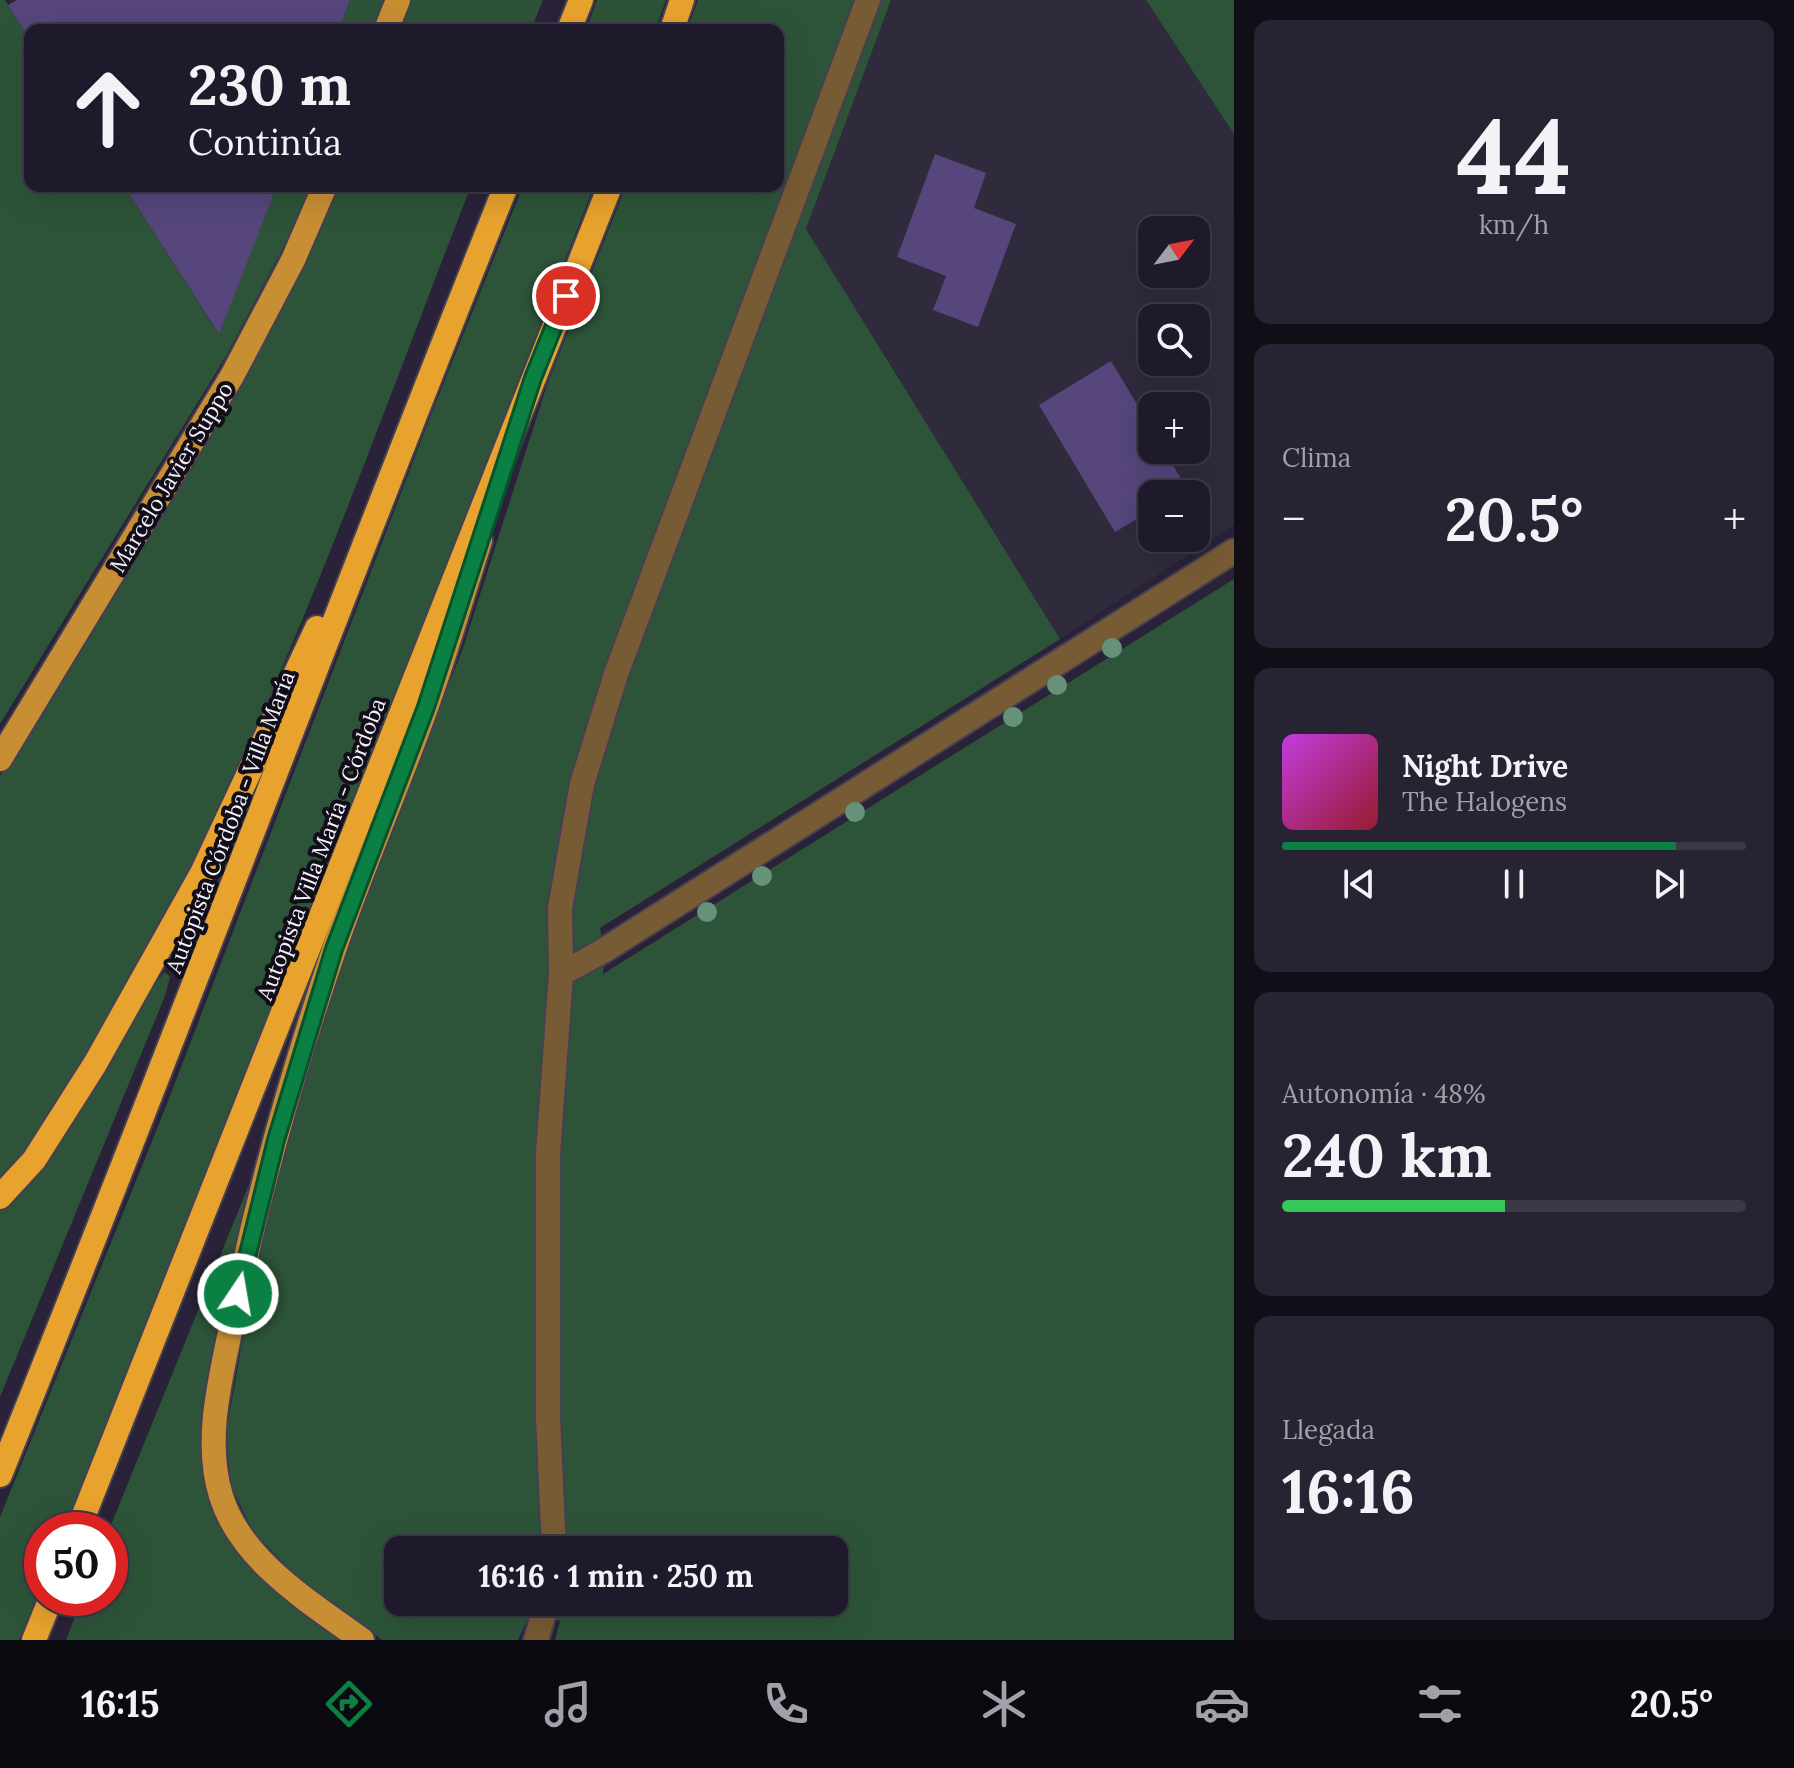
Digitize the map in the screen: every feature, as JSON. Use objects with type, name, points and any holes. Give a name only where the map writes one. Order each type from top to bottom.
[{"type":"highway","points":[[571,24],[581,0]]},
{"type":"highway","points":[[674,24],[682,0]]},
{"type":"highway","name":"Autopista Córdoba - Villa María","points":[[0,1475],[151,1102],[504,192]]},
{"type":"highway","name":"Autopista Villa María - Córdoba","points":[[85,1512],[608,192]]},
{"type":"highway","points":[[0,1197],[34,1160],[95,1064],[202,873],[419,404]]},
{"type":"highway","points":[[34,1640],[44,1616]]},
{"type":"main road","points":[[388,24],[398,0]]},
{"type":"main road","name":"Marcelo Javier Suppo","points":[[0,759],[232,376],[293,260],[322,192]]},
{"type":"main road","points":[[362,1640],[285,1582],[240,1533],[222,1499],[214,1466],[218,1401],[243,1270],[300,1056],[334,949],[426,707],[533,378]]},
{"type":"street","points":[[553,1536],[548,1418],[548,1154],[561,974],[562,893],[582,784],[616,674],[868,0]]},
{"type":"street","points":[[561,974],[630,934],[1234,551]]},
{"type":"street","points":[[536,1640],[543,1616]]},
{"type":"shaded area","points":[[891,0],[1146,0],[1234,134],[1234,525],[1210,541],[1210,480],[1138,480],[1138,552],[1193,552],[1060,639],[806,229]]},
{"type":"green space","points":[[0,0],[5,0],[24,30],[24,192],[128,192],[218,333],[275,192],[308,192],[281,252],[225,358],[0,724]]},
{"type":"green space","points":[[350,0],[384,0],[374,24],[341,24]]},
{"type":"green space","points":[[410,0],[543,0],[533,24],[401,24]]},
{"type":"green space","points":[[597,0],[666,0],[657,24],[588,24]]},
{"type":"green space","points":[[698,0],[891,0],[806,229],[1060,639],[600,928],[605,955],[603,974],[1234,579],[1234,1640],[555,1640],[560,1621],[547,1616],[848,1616],[848,1536],[384,1536],[384,1616],[529,1616],[518,1640],[382,1640],[293,1573],[253,1531],[231,1486],[226,1434],[251,1293],[299,1093],[363,901],[462,651],[548,382],[624,192],[784,192],[784,24],[689,24]]},
{"type":"green space","points":[[1146,0],[1234,0],[1234,134]]},
{"type":"green space","points":[[336,192],[469,192],[306,610],[215,817],[164,918],[59,1102],[32,1142],[0,1178],[0,776],[202,447],[299,274]]},
{"type":"green space","points":[[521,192],[592,192],[224,1135],[71,1512],[24,1512],[24,1616],[29,1616],[19,1640],[0,1640],[0,1517],[165,1109],[432,412]]},
{"type":"green space","points":[[165,972],[170,977],[165,996],[0,1397],[0,1210]]},
{"type":"green space","points":[[248,1187],[246,1214],[206,1385],[202,1462],[209,1499],[224,1535],[250,1568],[293,1606],[340,1640],[66,1640],[75,1616],[128,1616],[128,1512],[116,1512]]},
{"type":"building","points":[[17,0],[350,0],[341,24],[24,24],[24,30],[8,5]]},
{"type":"building","points":[[935,154],[986,173],[974,208],[1016,224],[978,327],[933,310],[946,276],[897,257]]},
{"type":"building","points":[[128,192],[275,192],[219,334]]},
{"type":"building","points":[[1111,361],[1138,406],[1138,464],[1172,464],[1182,480],[1138,480],[1138,518],[1115,532],[1039,405]]},
{"type":"route","points":[[238,1294],[276,1140],[334,949],[426,707],[533,378],[566,296]]}]
